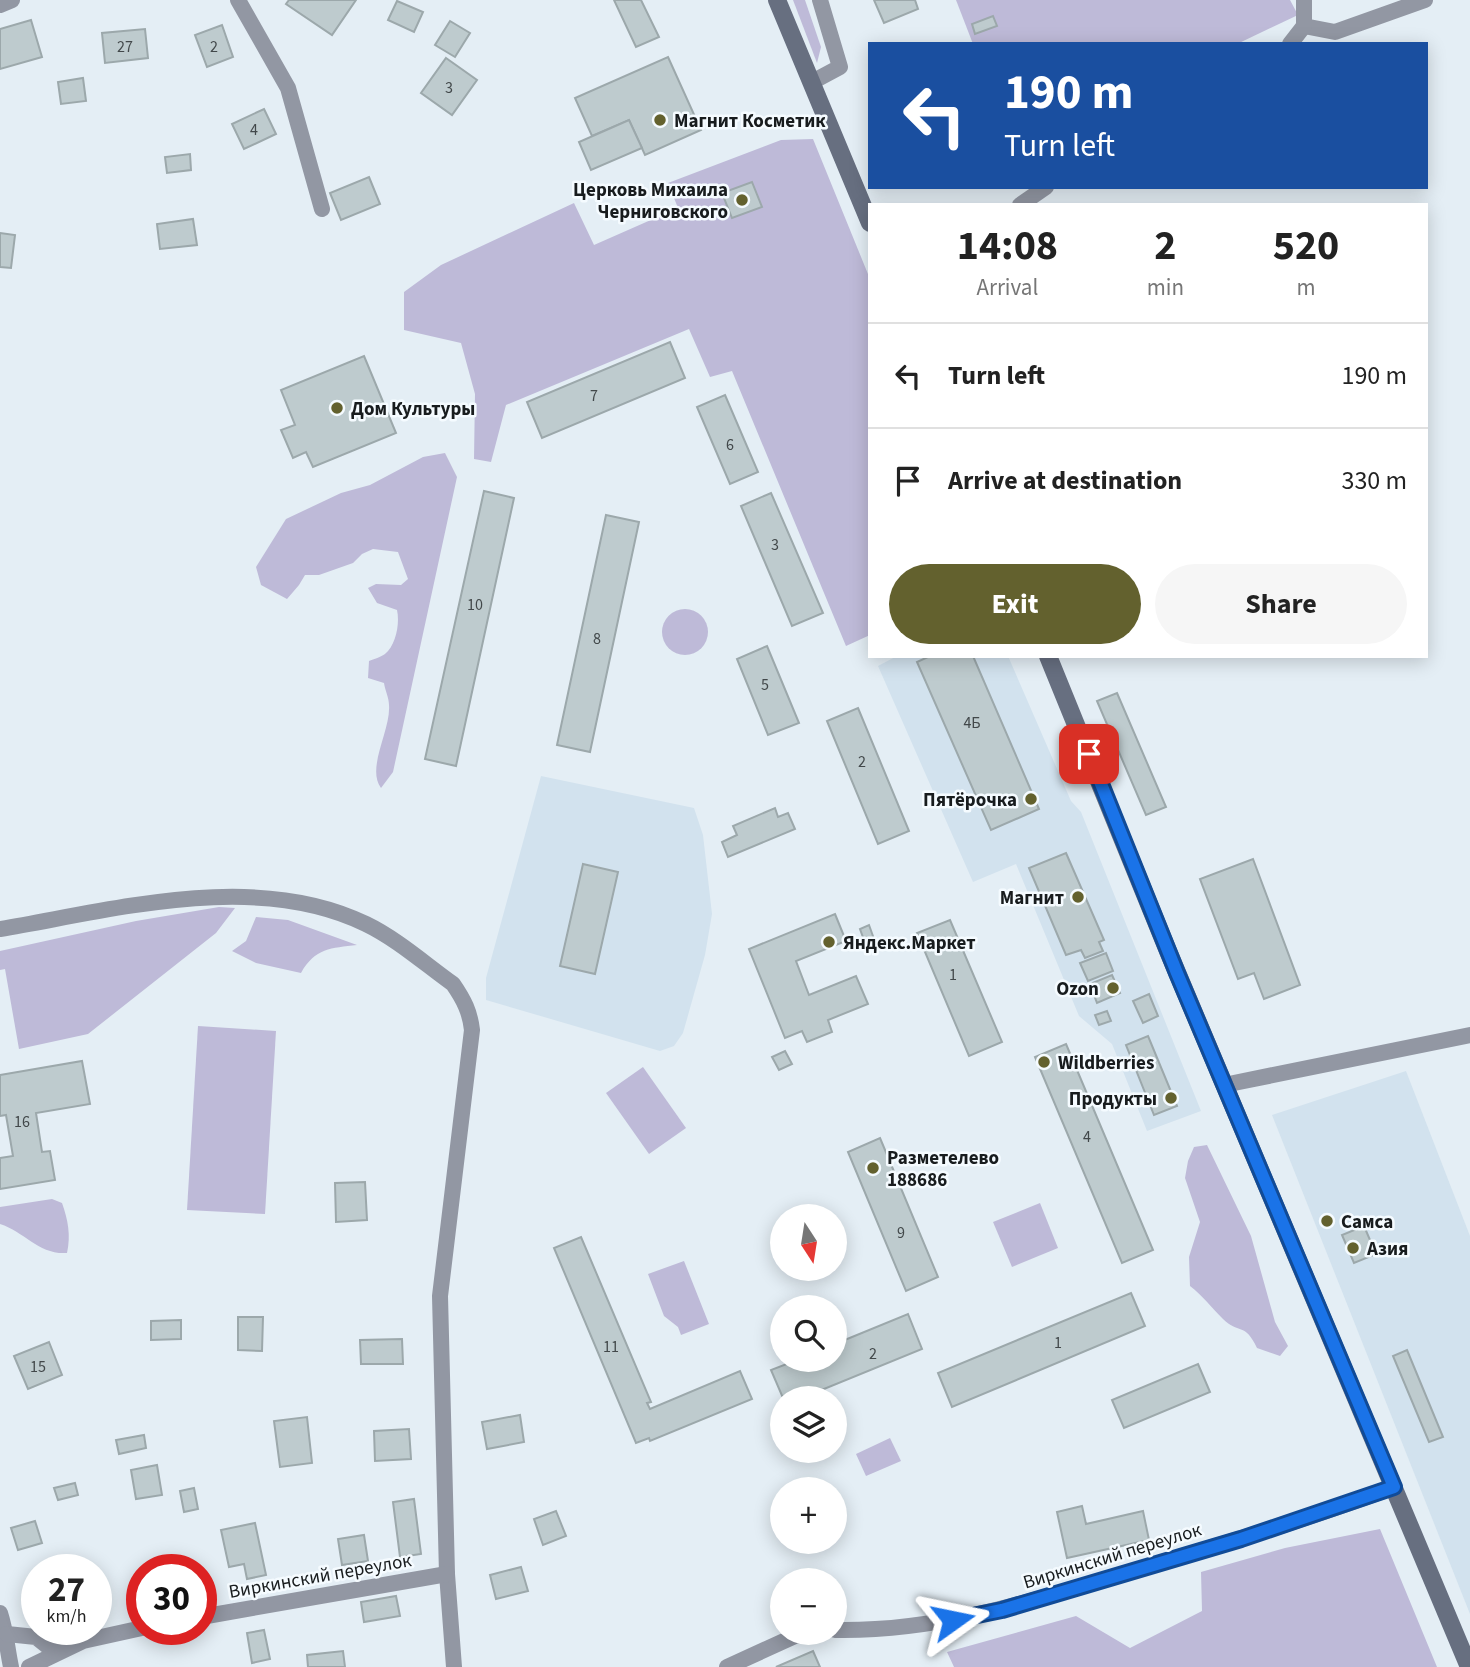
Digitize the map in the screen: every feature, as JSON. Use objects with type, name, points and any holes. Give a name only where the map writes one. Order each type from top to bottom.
[{"type":"main road","points":[[777,0],[868,218]]},
{"type":"main road","points":[[1049,658],[1224,1085],[1469,1667]]},
{"type":"street","points":[[0,5],[12,0]]},
{"type":"street","points":[[238,0],[288,88],[322,209]]},
{"type":"street","points":[[811,82],[839,66],[820,0]]},
{"type":"street","points":[[1292,42],[1304,26],[1304,0]]},
{"type":"street","points":[[1304,26],[1335,32],[1425,0]]},
{"type":"street","points":[[1023,203],[1043,189]]},
{"type":"street","points":[[0,929],[191,898],[245,897],[288,900],[338,912],[367,924],[453,984],[462,997],[470,1013],[472,1030],[440,1296],[447,1574],[454,1667]]},
{"type":"street","points":[[1224,1085],[1470,1035]]},
{"type":"street","name":"Виркинский переулок","points":[[847,1630],[906,1628],[1002,1610],[1241,1539],[1394,1487]]},
{"type":"street","name":"Виркинский переулок","points":[[217,1614],[447,1574]]},
{"type":"street","points":[[0,1613],[7,1634],[5,1640],[10,1667]]},
{"type":"street","points":[[29,1667],[83,1640],[126,1631]]},
{"type":"street","points":[[7,1634],[36,1637],[55,1653]]},
{"type":"street","points":[[727,1667],[775,1645]]},
{"type":"shaded area","points":[[793,0],[805,0],[821,47],[817,63]]},
{"type":"shaded area","points":[[956,0],[1290,0],[1298,15],[1241,42],[972,42]]},
{"type":"shaded area","points":[[813,139],[868,274],[868,636],[846,646],[732,371],[710,377],[689,329],[506,405],[491,462],[474,459],[475,394],[461,343],[404,330],[404,292],[441,265],[574,203],[594,245],[678,208],[668,183],[781,140]]},
{"type":"shaded area","points":[[445,453],[457,477],[393,772],[381,788],[376,770],[389,715],[389,702],[384,683],[368,678],[369,661],[389,650],[396,634],[398,615],[397,610],[377,603],[368,588],[376,584],[401,585],[408,579],[398,552],[373,549],[362,554],[353,563],[319,575],[305,575],[287,599],[261,585],[256,567],[286,519],[341,493],[370,485],[423,457]]},
{"type":"shaded area","points":[[685,609],[701,616],[708,632],[701,648],[685,655],[669,648],[662,632],[669,616]]},
{"type":"shaded area","points":[[893,658],[1009,658],[1071,801],[1081,812],[1201,1111],[1147,1131],[1112,1044],[1079,1016],[1016,864],[973,882],[878,666]]},
{"type":"shaded area","points":[[541,776],[694,808],[703,835],[712,914],[705,955],[683,1033],[674,1046],[660,1051],[486,1000],[486,978]]},
{"type":"shaded area","points":[[219,907],[235,908],[216,933],[88,1034],[19,1049],[5,969],[0,970],[0,951],[136,921]]},
{"type":"shaded area","points":[[256,917],[288,920],[357,945],[318,954],[301,973],[256,963],[232,951],[246,941]]},
{"type":"shaded area","points":[[198,1026],[276,1031],[265,1214],[187,1210]]},
{"type":"shaded area","points":[[643,1067],[686,1128],[649,1154],[606,1093]]},
{"type":"shaded area","points":[[1406,1071],[1470,1236],[1470,1614],[1272,1115]]},
{"type":"shaded area","points":[[1207,1145],[1251,1236],[1275,1322],[1288,1346],[1280,1356],[1257,1348],[1245,1331],[1223,1319],[1190,1286],[1189,1257],[1200,1222],[1185,1178],[1194,1147]]},
{"type":"shaded area","points":[[52,1199],[62,1203],[66,1215],[69,1234],[67,1253],[57,1253],[40,1247],[0,1224],[0,1207]]},
{"type":"shaded area","points":[[1040,1203],[1058,1248],[1012,1267],[993,1222]]},
{"type":"shaded area","points":[[684,1261],[709,1324],[681,1335],[678,1327],[664,1316],[648,1274]]},
{"type":"shaded area","points":[[890,1438],[901,1461],[866,1476],[856,1454]]},
{"type":"shaded area","points":[[1380,1529],[1437,1667],[954,1667],[947,1652],[1076,1616],[1130,1648],[1202,1611],[1201,1572],[1285,1548]]},
{"type":"building","points":[[289,0],[356,0],[332,35],[286,4]]},
{"type":"building","points":[[614,0],[641,0],[659,37],[636,47]]},
{"type":"building","points":[[874,0],[915,0],[918,9],[884,23]]},
{"type":"building","points":[[397,1],[423,12],[414,32],[388,20]]},
{"type":"building","points":[[993,16],[997,26],[975,34],[972,24]]},
{"type":"building","points":[[31,20],[42,57],[0,69],[0,29]]},
{"type":"building","points":[[450,21],[470,33],[455,57],[435,45]]},
{"type":"building","points":[[222,25],[233,57],[207,67],[195,35]]},
{"type":"building","points":[[145,29],[148,58],[105,63],[102,33]]},
{"type":"building","points":[[668,57],[701,130],[645,155],[629,120],[592,136],[575,98]]},
{"type":"building","points":[[446,58],[477,80],[452,115],[421,93]]},
{"type":"building","points":[[83,78],[86,101],[61,104],[58,82]]},
{"type":"building","points":[[264,109],[276,134],[244,149],[232,124]]},
{"type":"building","points":[[629,120],[642,148],[591,170],[579,142]]},
{"type":"building","points":[[190,154],[191,170],[167,173],[165,157]]},
{"type":"building","points":[[369,177],[380,204],[341,220],[330,193]]},
{"type":"building","name":"Церковь Михаила Черниговского","points":[[752,182],[762,207],[732,218],[722,193]]},
{"type":"building","points":[[193,219],[197,245],[160,249],[157,224]]},
{"type":"building","points":[[0,233],[15,235],[11,268],[0,267]]},
{"type":"building","points":[[670,342],[685,378],[542,438],[527,402]]},
{"type":"building","name":"Дом Культуры","points":[[364,356],[396,433],[313,467],[306,452],[293,458],[281,430],[295,425],[281,390]]},
{"type":"building","points":[[725,395],[758,472],[730,484],[697,407]]},
{"type":"building","points":[[484,491],[514,498],[456,766],[425,759]]},
{"type":"building","points":[[771,493],[823,613],[792,626],[741,506]]},
{"type":"building","points":[[606,515],[639,522],[590,752],[557,745]]},
{"type":"building","points":[[767,646],[799,723],[768,735],[737,659]]},
{"type":"building","points":[[926,658],[974,658],[1039,809],[991,830],[917,662]]},
{"type":"building","points":[[1117,693],[1166,807],[1146,815],[1097,701]]},
{"type":"building","points":[[858,708],[909,831],[878,844],[827,721]]},
{"type":"building","points":[[775,808],[778,817],[788,813],[795,829],[728,857],[722,842],[737,835],[733,826]]},
{"type":"building","points":[[1066,853],[1104,940],[1099,942],[1103,951],[1085,958],[1081,950],[1066,955],[1029,868]]},
{"type":"building","points":[[1253,859],[1300,985],[1264,999],[1254,973],[1238,979],[1200,879]]},
{"type":"building","points":[[583,864],[618,872],[595,974],[560,966]]},
{"type":"building","points":[[835,914],[846,941],[796,961],[809,995],[856,976],[868,1004],[828,1020],[832,1032],[807,1042],[802,1031],[785,1038],[749,949]]},
{"type":"building","points":[[950,920],[1002,1042],[969,1056],[917,933]]},
{"type":"building","points":[[869,925],[874,939],[865,943],[860,929]]},
{"type":"building","points":[[1106,953],[1113,971],[1088,981],[1080,963]]},
{"type":"building","points":[[1112,975],[1120,993],[1097,1003],[1090,984]]},
{"type":"building","points":[[1149,994],[1158,1016],[1143,1023],[1133,1001]]},
{"type":"building","points":[[1107,1011],[1111,1021],[1099,1025],[1095,1015]]},
{"type":"building","points":[[1148,1036],[1177,1106],[1154,1115],[1126,1045]]},
{"type":"building","points":[[1066,1044],[1153,1250],[1122,1263],[1035,1057]]},
{"type":"building","points":[[785,1051],[792,1064],[779,1070],[772,1057]]},
{"type":"building","points":[[82,1061],[90,1104],[36,1113],[42,1152],[50,1151],[55,1180],[0,1189],[0,1158],[13,1156],[6,1115],[0,1116],[0,1075]]},
{"type":"building","points":[[880,1138],[938,1277],[906,1291],[848,1152]]},
{"type":"building","points":[[365,1182],[367,1220],[336,1222],[335,1183]]},
{"type":"building","points":[[1364,1226],[1376,1254],[1354,1263],[1342,1235]]},
{"type":"building","points":[[581,1237],[651,1402],[647,1403],[650,1409],[740,1371],[752,1399],[650,1441],[649,1438],[636,1443],[554,1248]]},
{"type":"building","points":[[1131,1293],[1145,1326],[952,1407],[938,1373]]},
{"type":"building","points":[[908,1314],[922,1349],[831,1386],[778,1386],[772,1372],[847,1372],[847,1339]]},
{"type":"building","points":[[238,1317],[263,1317],[262,1351],[238,1350]]},
{"type":"building","points":[[181,1320],[181,1339],[151,1340],[151,1321]]},
{"type":"building","points":[[402,1339],[403,1364],[361,1364],[360,1340]]},
{"type":"building","points":[[49,1342],[62,1375],[28,1389],[14,1356]]},
{"type":"building","points":[[1407,1350],[1443,1437],[1429,1442],[1393,1356]]},
{"type":"building","points":[[1198,1364],[1210,1392],[1124,1428],[1112,1400]]},
{"type":"building","points":[[520,1415],[524,1442],[487,1449],[482,1422]]},
{"type":"building","points":[[307,1417],[312,1463],[280,1467],[274,1421]]},
{"type":"building","points":[[409,1429],[411,1459],[375,1461],[374,1431]]},
{"type":"building","points":[[144,1435],[146,1448],[119,1454],[116,1440]]},
{"type":"building","points":[[157,1465],[162,1495],[136,1499],[131,1470]]},
{"type":"building","points":[[75,1483],[78,1495],[58,1500],[54,1488]]},
{"type":"building","points":[[194,1488],[198,1509],[184,1512],[180,1491]]},
{"type":"building","points":[[414,1499],[421,1554],[400,1557],[393,1502]]},
{"type":"building","points":[[1082,1506],[1086,1524],[1143,1511],[1149,1540],[1067,1558],[1057,1512]]},
{"type":"building","points":[[556,1511],[566,1536],[543,1545],[534,1519]]},
{"type":"building","points":[[35,1521],[42,1543],[18,1550],[11,1528]]},
{"type":"building","points":[[255,1523],[266,1575],[247,1579],[244,1564],[229,1567],[221,1530]]},
{"type":"building","points":[[364,1535],[368,1561],[342,1565],[338,1539]]},
{"type":"building","points":[[521,1567],[528,1591],[496,1599],[490,1575]]},
{"type":"building","points":[[396,1596],[400,1616],[364,1622],[361,1602]]},
{"type":"building","points":[[264,1630],[270,1659],[252,1663],[247,1633]]},
{"type":"building","points":[[343,1651],[345,1667],[308,1667],[307,1655]]},
{"type":"building","points":[[813,1651],[820,1667],[776,1667]]},
{"type":"place","name":"Магнит Косметик","points":[[660,120]]},
{"type":"place","name":"Церковь Михаила Черниговского","points":[[742,200]]},
{"type":"place","name":"Дом Культуры","points":[[337,408]]},
{"type":"place","name":"Пятёрочка","points":[[1031,799]]},
{"type":"place","name":"Магнит","points":[[1078,897]]},
{"type":"place","name":"Яндекс.Маркет","points":[[829,942]]},
{"type":"place","name":"Ozon","points":[[1113,988]]},
{"type":"place","name":"Wildberries","points":[[1044,1062]]},
{"type":"place","name":"Продукты","points":[[1171,1098]]},
{"type":"place","name":"Разметелево 188686","points":[[873,1168]]},
{"type":"place","name":"Самса","points":[[1327,1221]]},
{"type":"place","name":"Азия","points":[[1353,1248]]},
{"type":"route","points":[[953,1620],[1002,1610],[1241,1539],[1394,1487],[1177,973],[1089,754]]}]
